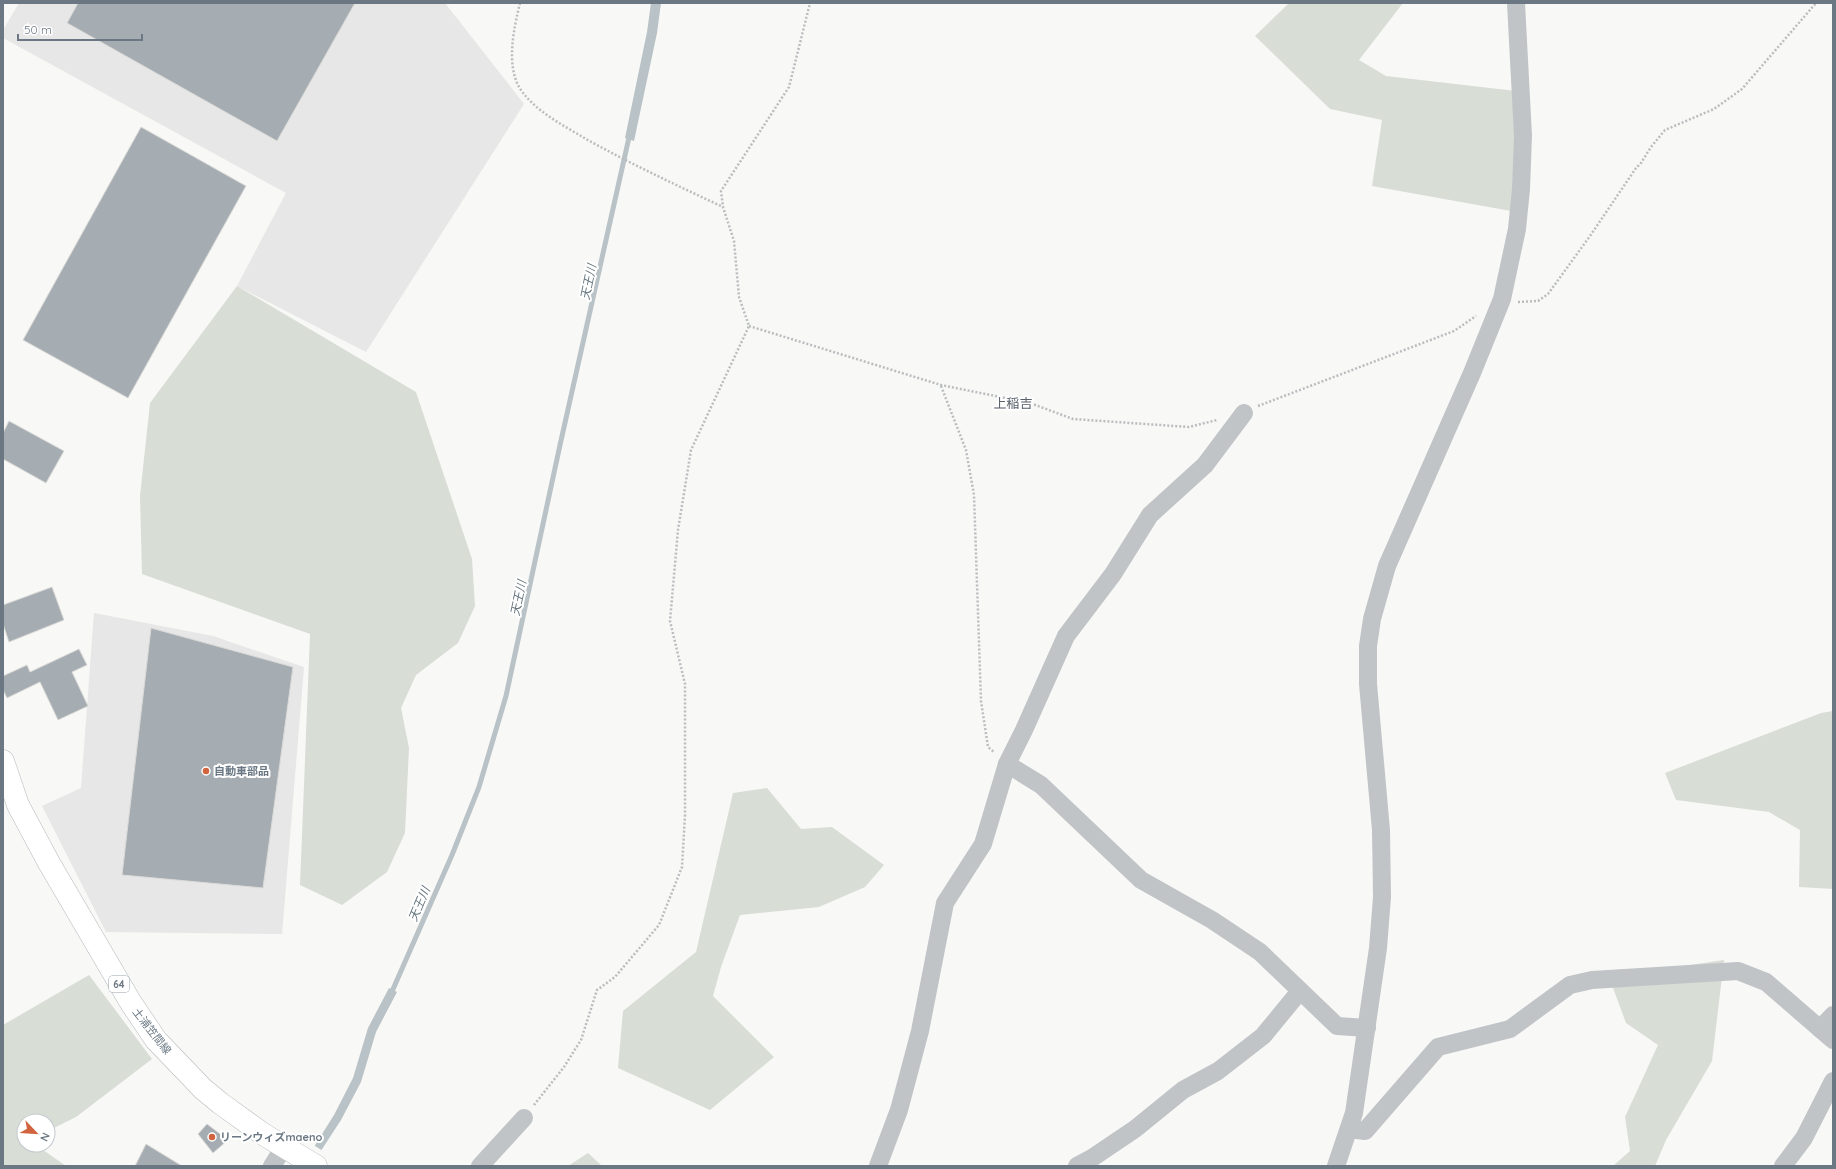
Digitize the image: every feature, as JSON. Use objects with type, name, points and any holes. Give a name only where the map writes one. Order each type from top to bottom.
[{"type":"main road","name":"土浦笠間線","points":[[3,761],[18,805],[120,985],[156,1040],[203,1089],[240,1117],[299,1156]]},
{"type":"street","points":[[1341,1163],[1354,1113],[1378,948],[1382,898],[1381,830],[1368,684],[1368,646],[1372,619],[1387,566],[1472,373],[1502,299],[1517,229],[1521,189],[1523,136],[1516,3]]},
{"type":"street","points":[[878,1166],[899,1110],[920,1030],[945,903],[983,844],[1007,764],[1024,730],[1066,636],[1113,574],[1150,515],[1205,465],[1244,413]]},
{"type":"street","points":[[1007,764],[1042,785],[1140,880],[1212,920],[1260,952],[1337,1026],[1366,1028]]},
{"type":"street","points":[[1349,1129],[1365,1131],[1438,1047],[1510,1029],[1570,986],[1592,980],[1738,971],[1766,982],[1827,1034],[1833,1015]]},
{"type":"street","points":[[1077,1166],[1092,1158],[1135,1129],[1182,1090],[1218,1070],[1263,1036],[1300,991]]},
{"type":"street","points":[[1783,1166],[1804,1138],[1833,1081]]},
{"type":"street","points":[[480,1166],[524,1118]]},
{"type":"street","points":[[272,1166],[299,1156]]},
{"type":"path","points":[[520,3],[514,28],[513,64],[519,86],[534,103],[553,120],[631,164],[723,207]]},
{"type":"path","points":[[524,1118],[564,1068],[581,1040],[597,990],[615,977],[659,925],[682,867],[685,815],[685,684],[670,621],[678,530],[691,450],[749,326],[739,297],[734,241],[723,207],[721,191],[789,87],[810,3]]},
{"type":"path","points":[[1502,299],[1522,302],[1538,301],[1548,294],[1590,236],[1636,168],[1642,163],[1651,147],[1666,130],[1714,109],[1742,89],[1816,3]]},
{"type":"path","points":[[749,326],[941,385],[1030,403],[1073,419],[1189,427],[1244,413],[1265,402],[1454,331],[1478,315]]},
{"type":"path","points":[[941,385],[966,450],[974,495],[981,701],[988,747],[1007,764]]},
{"type":"shaded area","points":[[19,3],[445,3],[524,104],[366,352],[237,286],[286,193],[3,38],[3,30]]},
{"type":"shaded area","points":[[651,3],[661,3],[657,33],[634,141],[625,138],[647,32]]},
{"type":"shaded area","points":[[1289,3],[1403,3],[1359,60],[1386,76],[1516,91],[1517,143],[1511,211],[1372,186],[1382,120],[1330,109],[1255,36]]},
{"type":"shaded area","points":[[237,286],[416,392],[472,559],[475,606],[458,643],[416,675],[401,708],[409,748],[405,833],[387,872],[342,905],[300,885],[310,634],[142,574],[140,496],[150,403]]},
{"type":"shaded area","points":[[94,613],[213,636],[304,667],[282,934],[106,932],[42,806],[81,788]]},
{"type":"shaded area","points":[[1833,711],[1833,889],[1799,887],[1800,830],[1769,812],[1676,800],[1665,773],[1821,713]]},
{"type":"shaded area","points":[[767,788],[801,829],[832,827],[884,865],[865,887],[819,907],[740,915],[721,967],[713,996],[774,1057],[710,1110],[618,1068],[623,1011],[696,952],[733,793]]},
{"type":"shaded area","points":[[1724,960],[1712,1061],[1666,1140],[1655,1166],[1613,1166],[1630,1151],[1625,1117],[1658,1045],[1626,1023],[1609,977]]},
{"type":"shaded area","points":[[89,975],[152,1059],[76,1117],[56,1127],[56,1113],[16,1113],[16,1153],[47,1153],[66,1166],[3,1166],[3,1025]]},
{"type":"shaded area","points":[[389,988],[397,992],[376,1032],[361,1082],[341,1120],[311,1166],[302,1166],[334,1115],[353,1078],[368,1028]]},
{"type":"shaded area","points":[[588,1153],[602,1166],[568,1166]]},
{"type":"pier","points":[[312,1144],[323,1151],[314,1166],[300,1165]]},
{"type":"building","points":[[78,3],[355,3],[277,141],[67,23]]},
{"type":"building","points":[[141,127],[246,186],[128,398],[23,340]]},
{"type":"building","points":[[9,421],[64,451],[46,483],[3,459],[3,433]]},
{"type":"building","points":[[52,587],[64,620],[9,642],[3,624],[3,605]]},
{"type":"building","name":"自動車部品","points":[[151,628],[293,667],[263,888],[122,875]]},
{"type":"building","points":[[79,649],[87,665],[72,672],[88,706],[58,720],[40,682],[7,698],[3,690],[3,676],[27,665],[30,672]]},
{"type":"building","name":"リーンウィズmaeno","points":[[207,1124],[228,1140],[213,1153],[198,1134]]},
{"type":"building","points":[[146,1144],[182,1166],[135,1166]]},
{"type":"waterway","name":"天王川","points":[[390,996],[452,855],[479,787],[506,696],[560,445],[630,133]]},
{"type":"place","name":"自動車部品","points":[[206,771]]},
{"type":"place","name":"リーンウィズmaeno","points":[[212,1137]]},
{"type":"district","name":"上稲吉","points":[[1013,403]]}]
